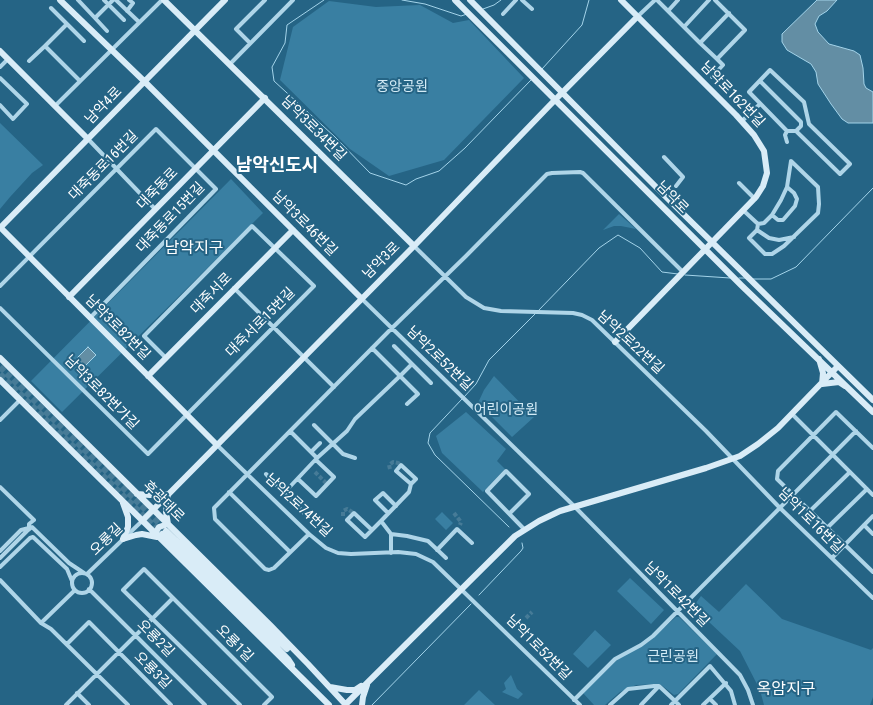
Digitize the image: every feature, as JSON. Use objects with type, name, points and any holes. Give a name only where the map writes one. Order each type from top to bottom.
[{"type":"street","name":"남악3로46번길","points":[[60,0],[362,299]]},
{"type":"street","points":[[78,0],[107,30]]},
{"type":"street","points":[[104,0],[124,20]]},
{"type":"street","points":[[95,18],[115,0],[139,22]]},
{"type":"street","points":[[127,11],[133,3],[129,0]]},
{"type":"street","points":[[55,106],[163,0]]},
{"type":"street","name":"남악3로34번길","points":[[163,0],[265,98],[414,246]]},
{"type":"street","name":"남악4로","points":[[0,228],[225,0]]},
{"type":"street","points":[[250,43],[236,29],[264,0]]},
{"type":"street","points":[[230,64],[293,0]]},
{"type":"street","points":[[503,14],[516,0]]},
{"type":"street","points":[[522,0],[532,9]]},
{"type":"street","name":"남악로162번길","points":[[614,342],[755,199],[760,193],[767,173],[766,158],[758,139],[742,121],[621,0]]},
{"type":"street","points":[[637,17],[656,0],[723,65],[712,77]]},
{"type":"street","points":[[668,11],[678,0]]},
{"type":"street","points":[[684,27],[709,0]]},
{"type":"street","points":[[715,0],[746,30],[717,59]]},
{"type":"street","name":"남악로","points":[[458,2],[742,286],[873,412]]},
{"type":"street","name":"남악로","points":[[473,2],[486,17],[742,273],[873,400]]},
{"type":"street","points":[[51,8],[84,41]]},
{"type":"street","points":[[700,43],[729,13]]},
{"type":"street","name":"남악3로","points":[[142,521],[362,299],[562,92],[637,17]]},
{"type":"street","points":[[30,60],[66,24]]},
{"type":"street","points":[[45,46],[80,82]]},
{"type":"street","points":[[0,52],[88,139],[155,209]]},
{"type":"street","points":[[0,67],[8,59]]},
{"type":"street","points":[[770,70],[804,102],[809,124],[850,164],[840,174],[796,131],[787,131],[749,92],[760,81],[770,70]]},
{"type":"street","points":[[0,78],[27,104],[13,118],[0,106]]},
{"type":"street","points":[[760,81],[801,124],[809,124]]},
{"type":"street","name":"대죽동로","points":[[69,297],[212,150],[265,98]]},
{"type":"street","points":[[742,121],[760,104]]},
{"type":"street","points":[[796,131],[807,115]]},
{"type":"street","name":"대죽동로16번길","points":[[29,257],[156,130],[195,168]]},
{"type":"street","points":[[787,131],[785,135],[787,142]]},
{"type":"street","points":[[664,157],[683,177],[676,186]]},
{"type":"street","points":[[790,161],[818,187],[818,213],[794,237],[772,254],[765,254],[749,238],[757,230],[758,224],[764,223],[772,215],[786,187],[790,161]]},
{"type":"street","name":"대죽동로15번길","points":[[90,318],[216,189],[195,168]]},
{"type":"street","points":[[392,328],[544,177],[552,173],[580,172],[586,175],[682,272]]},
{"type":"street","points":[[739,183],[755,199]]},
{"type":"street","points":[[772,215],[778,220],[783,220],[796,206],[797,199],[794,193],[786,187]]},
{"type":"street","points":[[744,211],[758,224]]},
{"type":"street","points":[[166,358],[144,336],[252,226],[275,248]]},
{"type":"street","name":"남악3로82번길","points":[[0,228],[217,445]]},
{"type":"street","name":"대죽서로","points":[[148,376],[293,230]]},
{"type":"street","points":[[757,230],[769,238],[779,240],[794,237]]},
{"type":"street","name":"남악2로22번길","points":[[414,246],[466,297],[484,308],[501,311],[513,310],[573,313],[587,317],[706,431],[732,459]]},
{"type":"street","name":"대죽서로15번길","points":[[187,415],[314,286],[275,248]]},
{"type":"street","points":[[0,286],[29,257]]},
{"type":"street","points":[[234,288],[334,387]]},
{"type":"street","name":"남악2로52번길","points":[[362,299],[574,506]]},
{"type":"street","name":"남악3로82번가길","points":[[0,308],[148,454],[187,415]]},
{"type":"street","name":"남악2로52번길","points":[[290,552],[274,568],[269,570],[265,569],[215,519],[214,508],[392,328]]},
{"type":"street","points":[[394,346],[431,383]]},
{"type":"street","points":[[372,348],[418,394],[407,404]]},
{"type":"street","name":"후광대로","points":[[0,358],[153,509],[164,532],[298,675],[329,705]]},
{"type":"street","points":[[819,359],[823,373],[822,384]]},
{"type":"street","points":[[284,492],[316,459],[347,431],[355,419],[412,364]]},
{"type":"street","points":[[346,705],[507,542],[524,529],[548,516],[574,506],[706,468],[732,459],[746,452],[758,444],[792,414],[838,366]]},
{"type":"street","name":"후광대로","points":[[0,380],[142,521],[164,532],[292,653],[308,664],[346,705]]},
{"type":"street","points":[[822,384],[839,382],[848,388]]},
{"type":"street","points":[[0,420],[20,400]]},
{"type":"street","points":[[873,448],[836,412],[778,471],[777,478],[873,572]]},
{"type":"street","points":[[792,414],[873,495]]},
{"type":"street","points":[[314,425],[346,456],[355,458]]},
{"type":"street","points":[[290,431],[334,478],[316,496],[298,479]]},
{"type":"street","points":[[574,700],[615,659],[645,642],[856,431]]},
{"type":"street","points":[[311,452],[320,443]]},
{"type":"street","name":"남악2로74번길","points":[[217,445],[309,534],[326,548],[338,553],[351,554],[416,554],[433,562],[461,589]]},
{"type":"street","name":"남악1로16번길","points":[[732,459],[873,598]]},
{"type":"street","points":[[372,530],[354,513],[348,520],[365,537],[372,530],[381,521],[388,513],[396,506],[409,492],[411,484],[416,479],[402,466],[396,470],[411,484]]},
{"type":"street","points":[[510,513],[529,494],[506,471],[487,491],[524,529]]},
{"type":"street","points":[[811,510],[850,472]]},
{"type":"street","points":[[266,474],[304,513]]},
{"type":"street","points":[[0,487],[34,520],[29,524],[29,528],[0,558]]},
{"type":"street","points":[[828,528],[866,489]]},
{"type":"street","points":[[230,492],[290,552],[309,534]]},
{"type":"street","points":[[388,513],[376,500],[383,493],[396,506]]},
{"type":"street","points":[[124,539],[136,535],[164,532],[168,494],[137,494]]},
{"type":"street","points":[[123,502],[128,518],[128,527],[124,539]]},
{"type":"street","name":"남악1로42번길","points":[[574,506],[740,675],[748,690],[753,705]]},
{"type":"street","points":[[832,558],[873,516]]},
{"type":"street","name":"오룡길","points":[[86,574],[142,521]]},
{"type":"street","points":[[381,521],[391,534],[391,553]]},
{"type":"street","points":[[864,525],[873,534]]},
{"type":"street","points":[[437,550],[458,527],[472,543]]},
{"type":"street","points":[[0,551],[21,530],[34,528],[69,563],[86,574],[91,580],[91,587],[83,592],[75,590],[72,586],[72,581],[67,569],[34,537],[30,538],[0,567]]},
{"type":"street","points":[[391,534],[428,541],[446,558]]},
{"type":"street","name":"오룡1길","points":[[240,705],[124,590],[144,569],[272,697],[264,705]]},
{"type":"street","points":[[72,581],[76,575],[86,574]]},
{"type":"street","points":[[0,580],[41,623],[51,629],[67,644],[128,705]]},
{"type":"street","name":"오룡2길","points":[[89,589],[205,705]]},
{"type":"street","name":"남악1로52번길","points":[[461,589],[470,596],[580,705]]},
{"type":"street","points":[[41,623],[75,590]]},
{"type":"street","points":[[135,635],[173,598]]},
{"type":"street","name":"오룡3길","points":[[67,644],[89,622],[171,705]]},
{"type":"street","name":"오룡3길","points":[[66,705],[135,635]]},
{"type":"street","points":[[659,686],[675,704],[710,666],[726,683],[731,691],[735,705]]},
{"type":"street","points":[[330,687],[340,690],[355,690],[368,683]]},
{"type":"street","points":[[362,705],[368,683]]},
{"type":"street","points":[[703,705],[726,683]]},
{"type":"street","points":[[610,705],[628,689],[659,686]]},
{"type":"street","points":[[641,705],[659,686]]},
{"type":"street","points":[[77,694],[89,705]]},
{"type":"street","points":[[710,699],[716,705]]},
{"type":"green space","name":"중앙공원","points":[[329,1],[376,7],[420,5],[453,23],[469,20],[524,78],[444,160],[389,176],[350,149],[280,80],[293,27]]},
{"type":"green space","points":[[0,123],[43,165],[32,173],[0,209]]},
{"type":"green space","points":[[231,179],[263,213],[62,412],[31,381]]},
{"type":"green space","points":[[619,214],[636,229],[614,226],[603,230]]},
{"type":"green space","name":"어린이공원","points":[[494,376],[534,417],[512,437],[478,403],[484,390]]},
{"type":"green space","points":[[466,412],[506,449],[497,461],[505,469],[483,492],[442,453],[436,436]]},
{"type":"green space","points":[[442,512],[453,523],[446,530],[435,519]]},
{"type":"green space","points":[[630,578],[664,610],[651,624],[617,591]]},
{"type":"green space","points":[[746,584],[782,619],[871,650],[873,648],[873,697],[870,705],[764,705],[760,690],[740,651],[693,607],[701,596],[719,612]]},
{"type":"green space","name":"근린공원","points":[[676,617],[679,617],[717,654],[678,694],[674,695],[660,684],[636,685],[620,692],[605,705],[594,705],[583,693],[619,658],[648,642]]},
{"type":"green space","points":[[595,630],[611,645],[588,668],[573,654]]},
{"type":"green space","points":[[511,675],[517,689],[523,694],[518,699],[502,692],[506,689],[504,683]]},
{"type":"green space","points":[[479,690],[495,705],[464,705]]},
{"type":"shaded area","points":[[817,0],[837,0],[827,11],[819,16],[815,24],[818,32],[829,44],[854,51],[860,55],[864,84],[866,88],[873,92],[873,123],[848,123],[842,119],[818,84],[816,72],[811,64],[787,50],[782,42],[782,34]]},
{"type":"shaded area","points":[[88,347],[96,355],[85,366],[77,358]]},
{"type":"waterway","points":[[324,0],[287,25],[285,43],[272,67],[274,81],[335,137],[370,173],[406,185],[416,179],[439,171],[465,148],[531,80]]},
{"type":"waterway","points":[[402,0],[425,4],[461,16],[467,14]]},
{"type":"waterway","points":[[483,9],[494,5],[501,0]]},
{"type":"waterway","points":[[542,69],[582,25],[589,0]]},
{"type":"waterway","points":[[753,279],[771,279],[796,267],[873,188]]},
{"type":"waterway","points":[[538,311],[599,248],[618,235],[640,248],[662,272],[678,274]]},
{"type":"waterway","points":[[685,275],[730,278]]},
{"type":"waterway","points":[[739,278],[746,278]]},
{"type":"waterway","points":[[464,397],[476,384],[489,360],[536,313]]},
{"type":"waterway","points":[[462,399],[430,433],[428,443],[435,455],[509,527]]},
{"type":"waterway","points":[[479,595],[521,551],[523,548],[522,543]]},
{"type":"waterway","points":[[372,705],[471,604]]},
{"type":"tunnel","points":[[0,367],[165,529]]},
{"type":"tunnel","points":[[0,374],[161,533]]},
{"type":"tunnel","points":[[390,469],[389,465],[393,462],[401,465]]},
{"type":"tunnel","points":[[315,472],[327,484]]},
{"type":"tunnel","points":[[343,516],[343,511],[347,509],[354,513]]},
{"type":"tunnel","points":[[454,513],[461,522],[460,525]]},
{"type":"tunnel","points":[[526,618],[532,612]]},
{"type":"district","name":"남악신도시","points":[[277,166]]},
{"type":"district","name":"남악지구","points":[[194,249]]},
{"type":"district","name":"옥암지구","points":[[786,690]]}]
